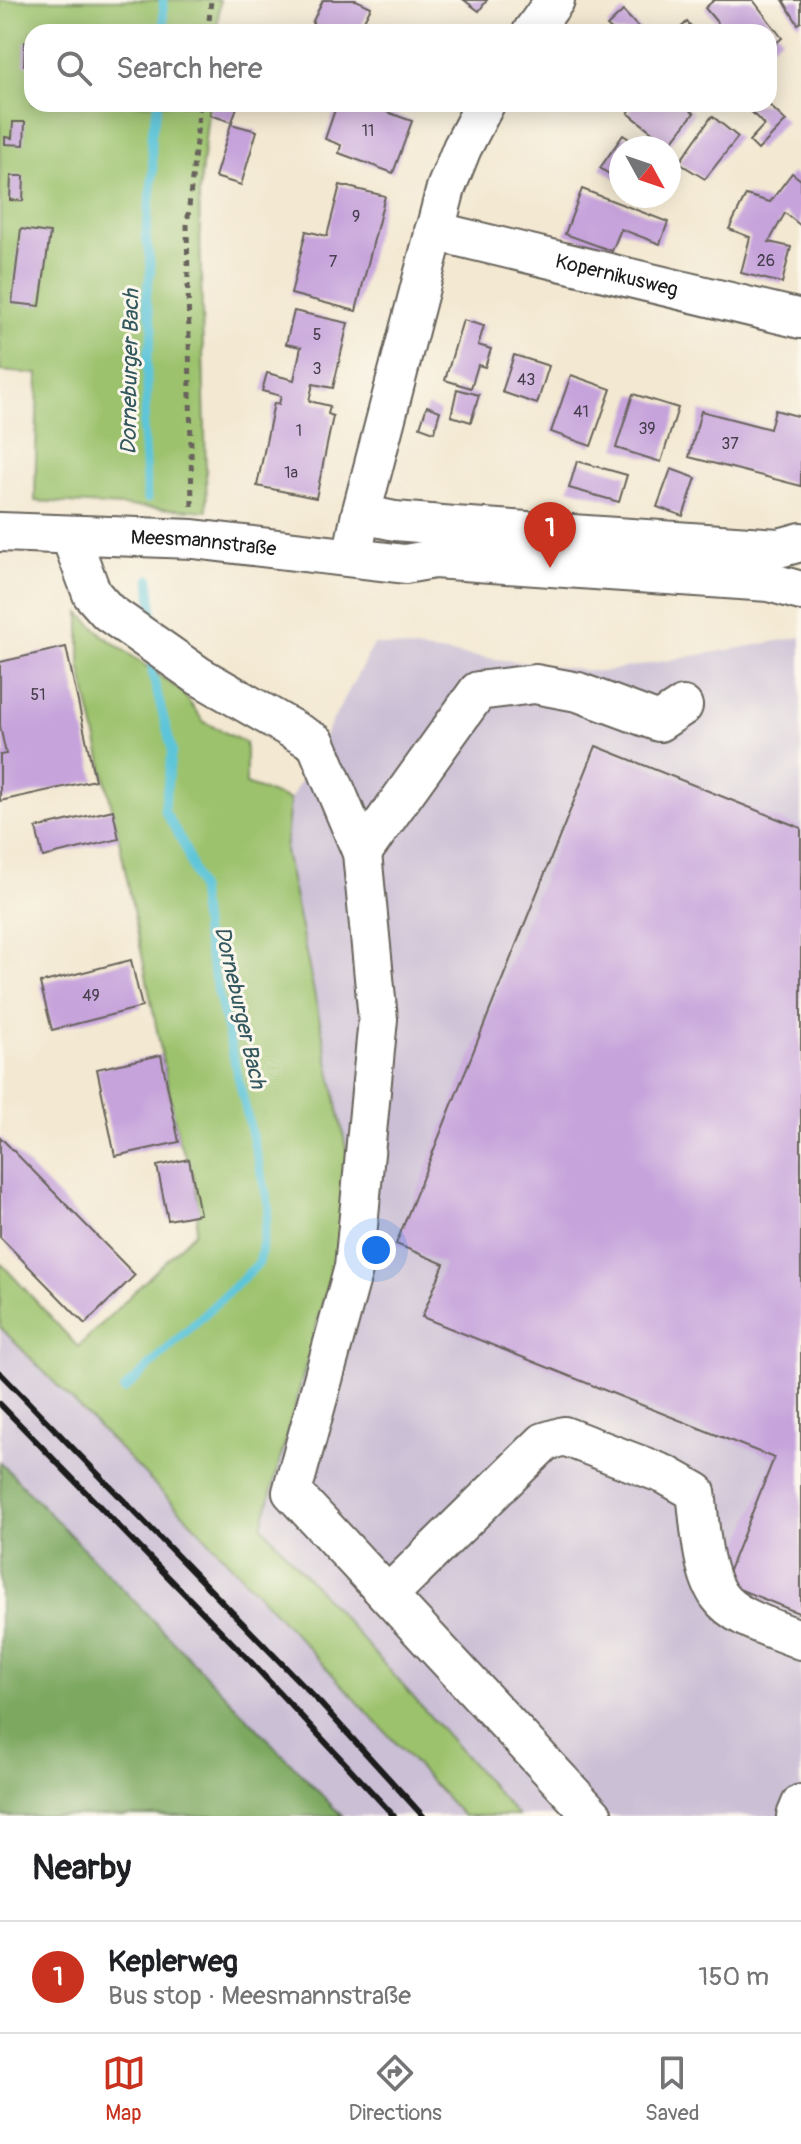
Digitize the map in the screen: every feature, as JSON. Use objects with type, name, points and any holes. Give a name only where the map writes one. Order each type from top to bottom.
[{"type":"street","points":[[538,24],[555,0]]},
{"type":"street","points":[[352,557],[434,231],[462,148],[481,112]]},
{"type":"street","name":"Kopernikusweg","points":[[434,231],[801,319]]},
{"type":"street","points":[[361,514],[395,521],[779,548],[801,542]]},
{"type":"street","name":"Meesmannstraße","points":[[0,532],[193,539],[405,564],[430,575],[628,599],[691,603],[768,598],[801,591],[769,582],[434,559],[405,564]]},
{"type":"street","points":[[70,535],[92,594],[108,612],[199,676],[316,743],[362,853],[378,1019],[354,1267],[292,1492],[593,1816]]},
{"type":"street","points":[[362,853],[478,691],[535,684],[578,692],[659,722],[683,706]]},
{"type":"street","points":[[388,1595],[544,1442],[564,1436],[666,1475],[696,1492],[709,1576],[720,1598],[741,1614],[801,1640]]},
{"type":"street","points":[[796,1816],[801,1804]]},
{"type":"path","points":[[209,24],[211,0]]},
{"type":"path","points":[[193,539],[187,226],[199,112]]},
{"type":"shaded area","points":[[801,637],[801,1816],[518,1816],[262,1526],[350,1203],[285,851],[290,800],[374,644],[601,672]]},
{"type":"shaded area","points":[[0,1327],[201,1532],[463,1816],[342,1816],[0,1462]]},
{"type":"green space","points":[[0,0],[220,0],[218,24],[24,24],[24,112],[208,112],[199,194],[207,511],[35,501],[38,374],[0,371]]},
{"type":"green space","points":[[80,613],[104,636],[181,691],[204,722],[246,743],[246,784],[290,800],[285,851],[352,1177],[350,1203],[262,1526],[518,1816],[463,1816],[201,1532],[0,1327],[0,1262],[78,1347],[195,1232],[197,1221],[195,1186],[179,1142],[119,839],[80,665]]},
{"type":"green space","points":[[0,1462],[342,1816],[0,1816]]},
{"type":"building","points":[[323,0],[356,0],[371,7],[362,24],[312,23]]},
{"type":"building","points":[[464,0],[487,0],[479,11]]},
{"type":"building","points":[[714,0],[753,0],[771,24],[718,24],[705,8]]},
{"type":"building","points":[[783,0],[801,0],[801,22],[798,24]]},
{"type":"building","points":[[623,11],[635,24],[609,24]]},
{"type":"building","points":[[210,112],[235,112],[232,122],[210,115]]},
{"type":"building","points":[[334,112],[387,112],[412,121],[393,173],[339,153],[341,145],[325,139]]},
{"type":"building","points":[[629,112],[694,113],[676,136],[657,136]]},
{"type":"building","points":[[752,112],[776,112],[786,121],[758,150],[749,141],[764,125]]},
{"type":"building","points":[[712,116],[738,137],[705,179],[681,164]]},
{"type":"building","points":[[13,122],[25,122],[24,145],[5,144],[5,137],[12,138]]},
{"type":"building","points":[[231,124],[257,131],[241,185],[215,177]]},
{"type":"building","points":[[609,155],[609,174],[600,168]]},
{"type":"building","points":[[792,173],[801,180],[801,226],[785,213],[769,242],[791,247],[782,283],[741,273],[750,237],[729,229],[746,195],[770,202]]},
{"type":"building","points":[[11,176],[24,176],[23,201],[10,200]]},
{"type":"building","points":[[340,185],[385,196],[356,311],[291,294],[306,231],[327,236]]},
{"type":"building","points":[[582,189],[609,199],[609,208],[632,208],[668,222],[660,244],[621,229],[612,251],[565,234]]},
{"type":"building","points":[[21,229],[50,233],[40,306],[12,303]]},
{"type":"building","points":[[294,311],[348,323],[333,388],[313,384],[309,401],[330,406],[328,414],[333,416],[316,498],[257,486],[274,403],[279,404],[281,396],[262,391],[267,373],[294,380],[301,347],[286,344]]},
{"type":"building","points":[[463,320],[484,326],[478,345],[491,349],[485,367],[478,365],[471,388],[445,380]]},
{"type":"building","points":[[514,355],[549,366],[537,404],[502,392]]},
{"type":"building","points":[[571,375],[611,389],[591,446],[551,432]]},
{"type":"building","points":[[457,389],[479,395],[471,422],[451,416]]},
{"type":"building","points":[[633,394],[678,408],[661,462],[616,448]]},
{"type":"building","points":[[427,406],[440,411],[434,432],[420,427]]},
{"type":"building","points":[[775,410],[801,417],[801,486],[689,457],[701,411],[770,429]]},
{"type":"building","points":[[577,461],[627,475],[619,502],[569,488]]},
{"type":"building","points":[[671,469],[696,478],[683,516],[657,507]]},
{"type":"building","points":[[66,647],[95,780],[0,801],[0,755],[6,754],[0,726],[0,662]]},
{"type":"building","points":[[596,746],[801,828],[801,1614],[724,1583],[774,1458],[422,1317],[444,1264],[396,1244]]},
{"type":"building","points":[[113,810],[119,839],[43,857],[36,828]]},
{"type":"building","points":[[131,960],[142,1007],[52,1030],[40,983]]},
{"type":"building","points":[[161,1055],[179,1142],[115,1156],[97,1069]]},
{"type":"building","points":[[0,1137],[135,1275],[85,1324],[0,1237]]},
{"type":"building","points":[[189,1159],[200,1214],[168,1220],[157,1166]]},
{"type":"waterway","name":"Dorneburger Bach","points":[[163,0],[164,24]]},
{"type":"waterway","name":"Dorneburger Bach","points":[[147,499],[143,429],[147,360],[153,329],[146,299],[151,268],[146,235],[153,171],[151,136],[156,112]]},
{"type":"waterway","name":"Dorneburger Bach","points":[[150,579],[154,633]]},
{"type":"waterway","name":"Dorneburger Bach","points":[[124,1390],[259,1263],[269,1207],[204,933],[199,888],[185,847],[164,810],[172,750],[152,673],[153,656]]},
{"type":"railway","points":[[0,1373],[320,1703],[423,1816]]},
{"type":"railway","points":[[0,1404],[250,1661],[394,1816]]},
{"type":"place","name":"Keplerweg","points":[[550,568]]}]
